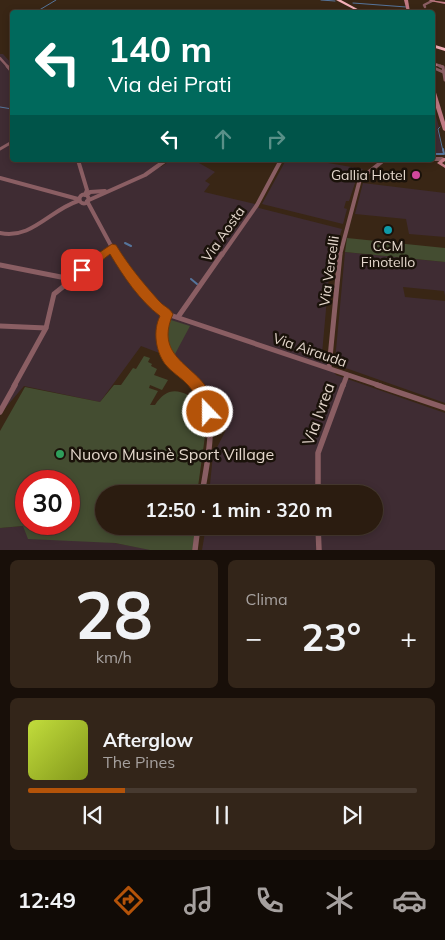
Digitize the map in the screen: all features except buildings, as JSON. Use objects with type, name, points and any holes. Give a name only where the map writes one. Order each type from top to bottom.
[{"type":"highway","points":[[338,0],[357,10]]},
{"type":"highway","points":[[346,0],[364,10]]},
{"type":"main road","points":[[433,0],[445,3]]},
{"type":"main road","points":[[435,96],[445,130]]},
{"type":"street","points":[[425,7],[424,5],[433,0]]},
{"type":"street","points":[[0,59],[10,70]]},
{"type":"street","points":[[435,66],[441,65],[445,80]]},
{"type":"street","points":[[435,67],[443,72]]},
{"type":"street","points":[[79,162],[87,190],[87,198],[112,248],[129,274],[157,307],[167,314],[162,325],[163,345],[170,360],[194,382],[205,399],[210,426],[203,485]]},
{"type":"street","points":[[0,233],[13,236],[23,233],[58,208],[114,189],[145,175],[163,162]]},
{"type":"street","name":"Via Aosta","points":[[178,317],[257,204],[280,162]]},
{"type":"street","name":"Via Vercelli","points":[[328,368],[340,250],[360,179],[381,162]]},
{"type":"street","points":[[0,178],[78,200],[87,198]]},
{"type":"street","points":[[0,412],[46,328],[54,294],[112,248]]},
{"type":"street","points":[[0,265],[71,279]]},
{"type":"street","name":"Via Airauda","points":[[167,314],[445,408]]},
{"type":"street","points":[[0,326],[46,328]]},
{"type":"street","name":"Via Ivrea","points":[[318,485],[318,453],[347,374]]},
{"type":"street","points":[[195,550],[197,535]]},
{"type":"street","points":[[318,535],[319,550]]},
{"type":"shaded area","points":[[0,54],[3,54],[10,62],[10,162],[155,162],[161,167],[168,162],[199,162],[215,172],[205,181],[210,184],[204,192],[255,204],[259,208],[342,229],[330,265],[322,354],[336,375],[445,413],[445,550],[202,550],[204,535],[383,535],[383,485],[210,485],[213,455],[226,430],[225,421],[216,416],[214,405],[216,395],[210,396],[201,381],[175,359],[141,346],[100,402],[24,386],[0,414]]},
{"type":"shaded area","points":[[435,113],[439,127],[437,129],[443,154],[435,153]]},
{"type":"shaded area","points":[[285,162],[323,162],[363,169],[357,177],[349,201],[346,201],[344,208],[347,209],[343,224],[262,204]]},
{"type":"shaded area","points":[[363,183],[445,193],[445,237],[409,234],[406,219],[355,214]]},
{"type":"shaded area","points":[[345,252],[445,262],[445,296],[444,291],[403,287],[405,297],[445,301],[445,403],[340,366],[335,361]]},
{"type":"shaded area","points":[[15,527],[15,535],[72,535],[153,550],[0,550],[0,528]]},
{"type":"green space","points":[[347,238],[445,248],[445,262],[345,252]]},
{"type":"green space","points":[[171,320],[190,326],[175,354],[171,353],[166,334],[168,322]]},
{"type":"green space","name":"Nuovo Musinè Sport Village","points":[[144,356],[150,358],[148,362],[157,369],[154,375],[168,380],[162,390],[150,385],[149,388],[158,391],[150,405],[155,405],[166,394],[177,391],[189,395],[202,403],[206,429],[198,485],[95,485],[95,535],[195,535],[193,550],[150,550],[115,543],[28,539],[26,535],[80,535],[80,470],[15,470],[15,527],[0,528],[0,431],[25,387],[100,402],[114,385],[121,385],[133,368],[136,369]]},
{"type":"waterway","points":[[39,10],[56,0]]},
{"type":"waterway","points":[[321,0],[335,1]]},
{"type":"waterway","points":[[353,3],[406,7]]},
{"type":"waterway","points":[[0,107],[10,109]]},
{"type":"waterway","points":[[440,127],[438,129],[443,151]]},
{"type":"waterway","points":[[435,154],[444,154],[443,149]]},
{"type":"waterway","points":[[125,243],[131,246]]},
{"type":"waterway","points":[[191,279],[197,284]]},
{"type":"place","name":"Gallia Hotel","points":[[416,175]]},
{"type":"place","name":"CCM Finotello","points":[[388,230]]},
{"type":"place","name":"Nuovo Musinè Sport Village","points":[[60,454]]},
{"type":"route","points":[[82,270],[112,248],[124,267],[157,307],[167,314],[162,325],[163,345],[170,360],[194,382],[205,399],[208,412]]}]
